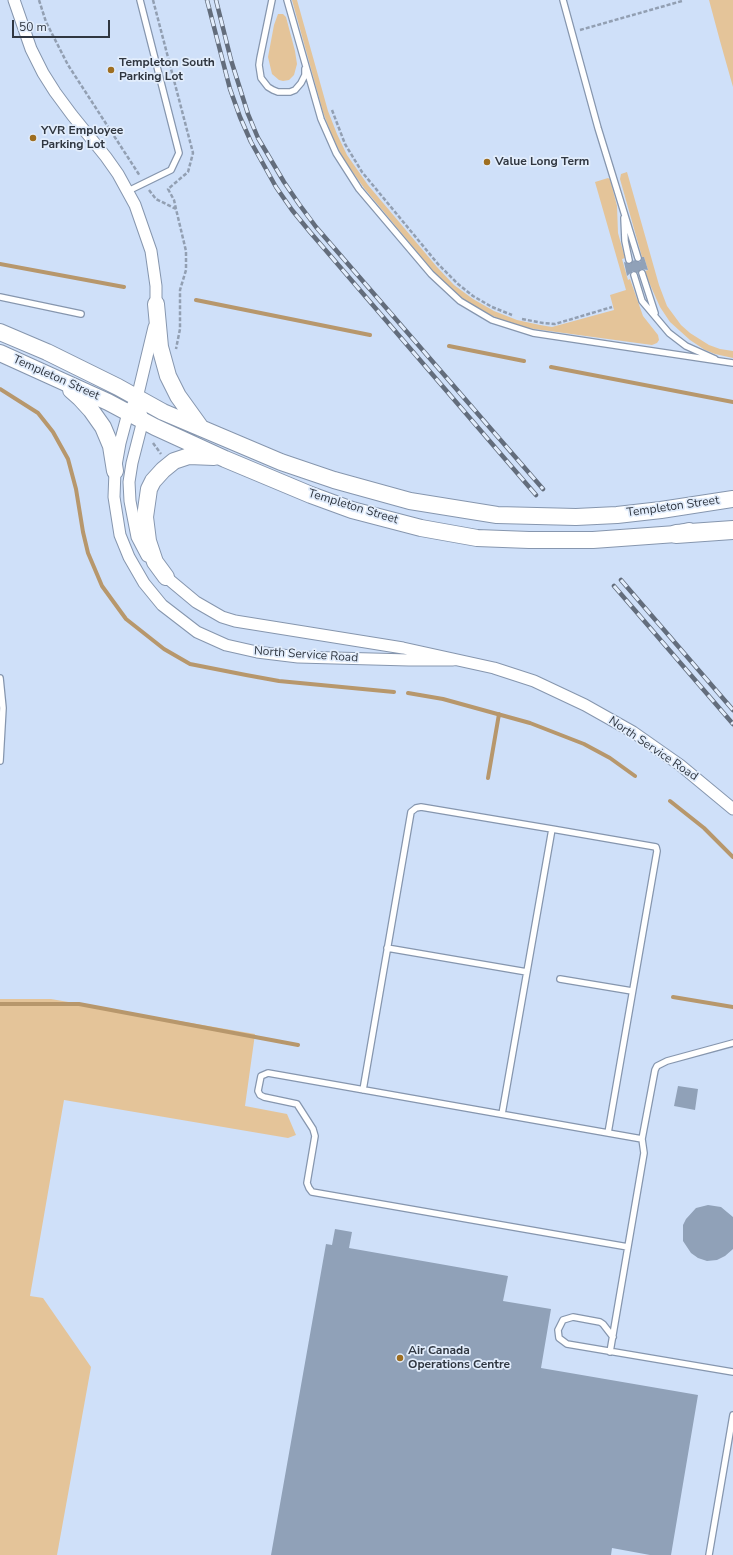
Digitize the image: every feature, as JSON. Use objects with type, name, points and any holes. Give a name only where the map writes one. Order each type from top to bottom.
[{"type":"main road","points":[[676,534],[733,530]]},
{"type":"street","points":[[14,0],[31,49],[43,73],[72,115],[106,157],[128,191],[140,218],[151,251],[156,286],[154,329],[137,398]]},
{"type":"street","points":[[156,304],[160,347],[168,376],[178,396],[201,428]]},
{"type":"street","name":"Templeton Street","points":[[0,332],[47,352],[118,387],[163,412],[281,462],[341,483],[410,501],[483,513],[548,517],[617,515],[733,499]]},
{"type":"street","name":"Templeton Street","points":[[0,353],[108,402],[225,459],[311,495],[352,510],[421,528],[477,538],[593,540],[676,534],[733,521]]},
{"type":"street","points":[[37,369],[65,385],[80,398],[98,418],[111,446],[114,471]]},
{"type":"street","name":"North Service Road","points":[[137,398],[128,413],[114,471],[114,497],[118,522],[125,547],[144,583],[162,605],[197,632],[226,645],[241,649],[276,655],[401,660],[453,660]]},
{"type":"street","name":"North Service Road","points":[[137,398],[143,420],[132,463],[129,482],[130,501],[137,537],[152,564],[196,602],[235,621],[403,648],[494,668],[534,681],[602,714],[633,732],[680,764],[733,809]]},
{"type":"street","points":[[166,577],[155,562],[148,540],[146,504],[149,489],[153,481],[168,465],[181,458],[196,455],[225,459]]},
{"type":"lane","points":[[128,191],[171,170],[179,153],[140,0]]},
{"type":"lane","points":[[272,0],[260,58],[261,78],[268,87],[273,90],[278,92],[290,92],[295,90],[301,83],[305,75],[305,64]]},
{"type":"lane","points":[[288,0],[321,119],[345,168],[359,189],[432,274],[460,301],[492,320],[533,333],[733,363]]},
{"type":"lane","points":[[563,0],[598,128],[608,162],[612,169],[638,258]]},
{"type":"lane","points":[[624,212],[625,241],[629,260]]},
{"type":"lane","points":[[642,273],[652,307],[658,321]]},
{"type":"lane","points":[[634,275],[642,301],[658,321],[686,346],[720,362]]},
{"type":"lane","points":[[0,297],[81,314]]},
{"type":"lane","points":[[0,678],[3,708],[0,758]]},
{"type":"lane","points":[[363,1090],[410,815],[413,809],[421,807],[656,846],[657,850],[608,1133]]},
{"type":"lane","points":[[502,1114],[552,829]]},
{"type":"lane","points":[[387,948],[527,972]]},
{"type":"lane","points":[[560,978],[632,991]]},
{"type":"lane","points":[[610,1352],[644,1153],[642,1139],[657,1066],[667,1061],[733,1043]]},
{"type":"lane","points":[[628,1247],[312,1192],[308,1188],[307,1183],[315,1139],[314,1132],[297,1104],[264,1097],[260,1095],[258,1090],[261,1076],[268,1073],[642,1139]]},
{"type":"lane","points":[[613,1337],[600,1322],[573,1317],[563,1320],[558,1326],[559,1338],[567,1344],[733,1372]]},
{"type":"lane","points":[[709,1555],[733,1415]]},
{"type":"path","points":[[39,0],[46,22],[68,65],[137,170]]},
{"type":"path","points":[[580,30],[682,1]]},
{"type":"path","points":[[332,110],[345,144],[367,180],[444,271],[473,296],[492,307],[512,315],[549,324],[555,324],[612,307]]},
{"type":"path","points":[[148,189],[156,199],[176,209],[186,251],[186,270],[180,290],[180,329],[175,352]]},
{"type":"path","points":[[153,443],[163,458]]},
{"type":"shaded area","points":[[292,0],[297,0],[328,111],[347,155],[368,185],[454,285],[473,299],[494,311],[517,320],[552,327],[614,310],[610,295],[626,290],[595,182],[608,178],[610,179],[617,206],[618,233],[625,258],[622,259],[628,280],[630,279],[643,316],[658,335],[659,340],[657,343],[652,345],[527,328],[503,321],[481,310],[460,297],[451,289],[433,271],[364,188],[343,158],[332,136],[323,112]]},
{"type":"shaded area","points":[[709,0],[733,0],[733,87],[720,41]]},
{"type":"shaded area","points":[[278,14],[283,14],[286,17],[297,64],[294,75],[289,80],[283,81],[279,80],[272,74],[268,57],[274,25]]},
{"type":"shaded area","points":[[627,172],[659,285],[667,306],[681,325],[690,333],[709,345],[720,349],[733,351],[733,358],[705,350],[690,340],[670,322],[660,307],[645,271],[648,270],[644,257],[642,257],[620,179],[621,174]]},
{"type":"shaded area","points":[[0,999],[51,999],[255,1034],[245,1106],[287,1114],[296,1135],[288,1138],[64,1100],[30,1296],[43,1298],[91,1367],[57,1555],[0,1555]]},
{"type":"building","points":[[642,257],[644,257],[648,270],[641,269],[638,273],[633,271],[627,276],[624,262],[630,264],[634,260],[639,262],[641,261]]},
{"type":"building","points":[[678,1086],[698,1089],[695,1110],[674,1106]]},
{"type":"building","points":[[708,1205],[721,1207],[733,1217],[733,1249],[725,1256],[717,1260],[707,1261],[698,1258],[691,1253],[683,1241],[683,1225],[686,1219],[696,1208]]},
{"type":"building","name":"Air Canada Operations Centre","points":[[335,1229],[352,1232],[349,1248],[508,1276],[503,1301],[551,1309],[541,1368],[698,1395],[671,1555],[650,1555],[612,1548],[611,1555],[271,1555],[326,1244],[332,1245]]},
{"type":"waterway","points":[[0,264],[124,287]]},
{"type":"waterway","points":[[196,300],[370,335]]},
{"type":"waterway","points":[[449,346],[524,361]]},
{"type":"waterway","points":[[551,367],[733,402]]},
{"type":"waterway","points":[[0,389],[38,413],[53,432],[68,459],[76,489],[88,553],[102,586],[126,619],[164,649],[190,664],[246,675],[279,681],[394,692]]},
{"type":"waterway","points":[[408,693],[443,699],[530,723],[584,744],[610,758],[635,776]]},
{"type":"waterway","points":[[488,778],[499,714]]},
{"type":"waterway","points":[[670,801],[704,828],[733,857]]},
{"type":"waterway","points":[[673,997],[733,1007]]},
{"type":"waterway","points":[[0,1004],[79,1004],[298,1045]]},
{"type":"railway","points":[[207,0],[230,89],[240,117],[251,142],[276,187],[310,232],[536,495]]},
{"type":"railway","points":[[216,0],[231,60],[248,114],[258,138],[284,182],[316,227],[543,489]]},
{"type":"railway","points":[[621,580],[733,710]]},
{"type":"railway","points":[[614,586],[733,724]]},
{"type":"place","name":"Templeton South Parking Lot","points":[[111,70]]},
{"type":"place","name":"YVR Employee Parking Lot","points":[[33,138]]},
{"type":"place","name":"Value Long Term","points":[[487,162]]},
{"type":"place","name":"Air Canada Operations Centre","points":[[400,1358]]}]
